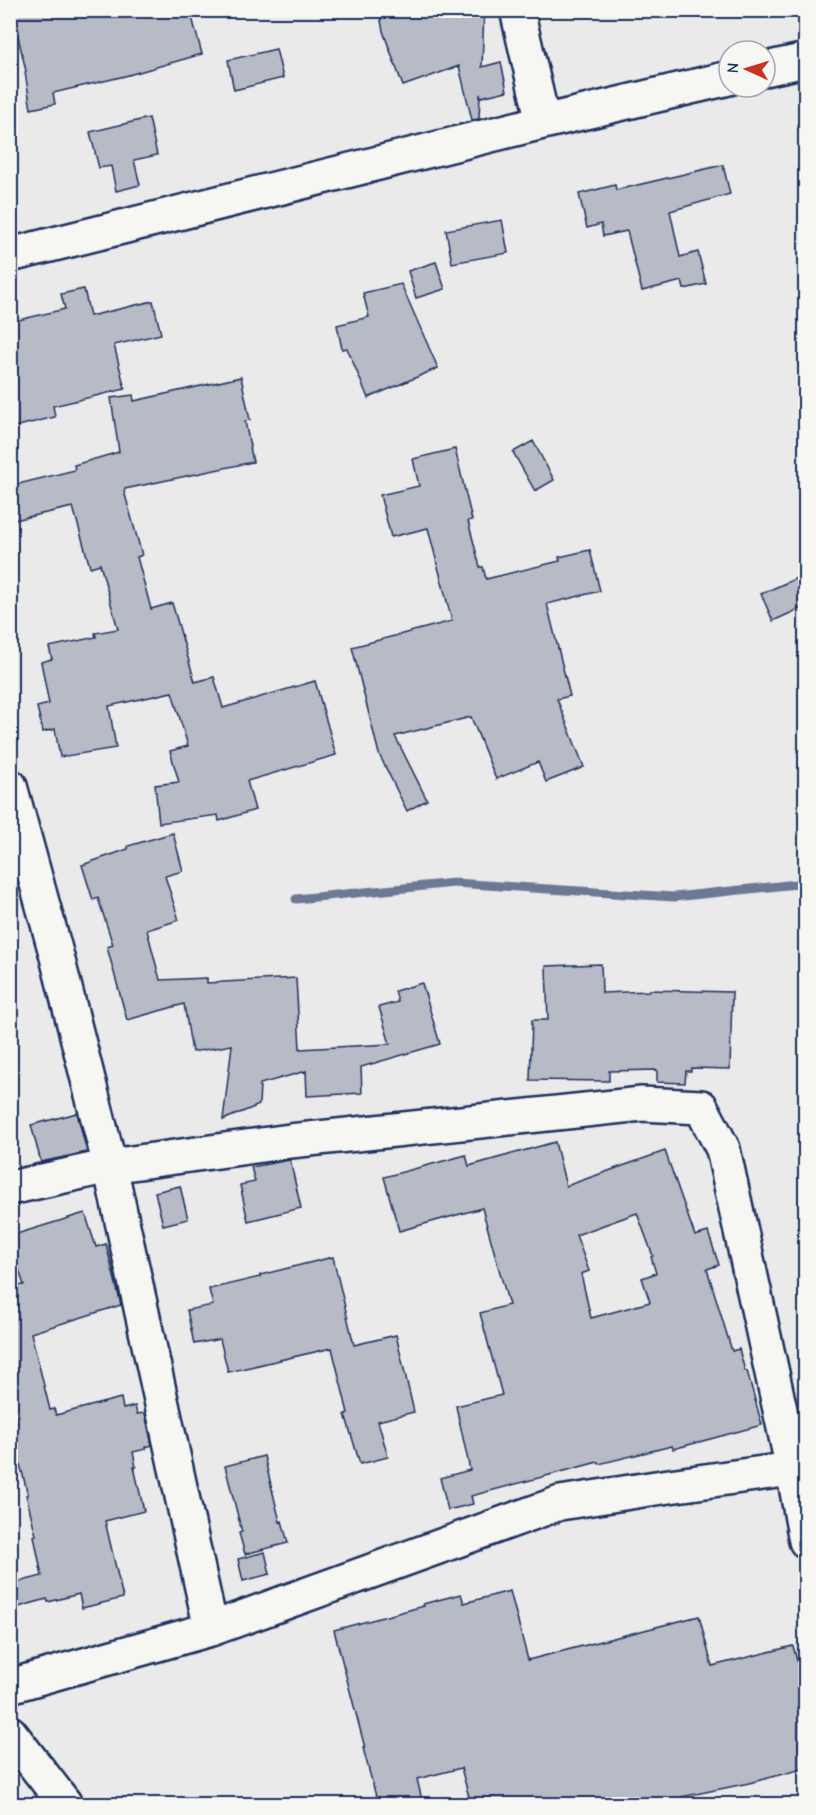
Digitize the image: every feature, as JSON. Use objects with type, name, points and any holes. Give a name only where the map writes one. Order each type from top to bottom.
[{"type":"street","points":[[517,10],[543,122]]},
{"type":"street","points":[[777,66],[806,60]]},
{"type":"street","points":[[10,255],[717,81]]},
{"type":"street","points":[[10,786],[111,1166],[211,1629]]},
{"type":"street","points":[[10,1188],[111,1166],[290,1141],[642,1104],[701,1107],[723,1149],[799,1468],[806,1541]]},
{"type":"street","points":[[10,1686],[211,1629],[560,1503],[662,1486],[799,1468]]},
{"type":"street","points":[[10,1733],[65,1804]]},
{"type":"building","points":[[31,10],[190,10],[202,54],[53,93],[55,104],[31,109],[26,71],[13,15]]},
{"type":"building","points":[[379,10],[484,10],[482,67],[501,62],[507,91],[481,97],[480,94],[479,119],[472,120],[459,66],[403,86],[383,31]]},
{"type":"building","points":[[276,49],[283,78],[234,90],[228,60]]},
{"type":"building","points":[[149,118],[157,155],[134,160],[140,185],[116,191],[111,166],[99,168],[90,132]]},
{"type":"building","points":[[723,165],[730,194],[670,211],[680,257],[698,252],[706,284],[684,289],[682,281],[642,291],[627,231],[603,236],[601,224],[587,228],[579,194],[615,185],[616,190]]},
{"type":"building","points":[[502,220],[508,253],[452,263],[446,230]]},
{"type":"building","points":[[436,262],[445,289],[416,298],[408,271]]},
{"type":"building","points":[[401,284],[438,368],[368,398],[347,348],[342,349],[337,325],[369,317],[363,293]]},
{"type":"building","points":[[84,289],[90,316],[153,301],[161,334],[114,345],[125,389],[53,406],[55,417],[10,428],[10,322],[65,309],[61,294]]},
{"type":"building","points":[[241,377],[250,420],[245,421],[253,462],[125,489],[142,555],[137,557],[151,609],[172,603],[195,682],[214,677],[223,708],[315,681],[336,755],[247,781],[255,810],[219,821],[218,815],[159,823],[155,785],[179,782],[170,751],[188,746],[172,692],[109,706],[116,748],[60,757],[55,729],[43,732],[37,707],[49,704],[41,662],[52,659],[49,647],[96,637],[95,633],[118,629],[100,564],[90,567],[73,507],[10,521],[10,486],[75,470],[74,465],[119,452],[111,398],[133,395],[134,401]]},
{"type":"building","points":[[533,441],[554,480],[535,491],[513,452]]},
{"type":"building","points":[[455,449],[472,520],[468,521],[480,567],[483,567],[486,579],[560,561],[559,557],[590,550],[600,591],[547,604],[570,696],[557,699],[584,767],[546,782],[538,762],[496,779],[471,717],[395,736],[427,800],[407,811],[379,754],[352,647],[452,621],[428,528],[391,537],[380,495],[419,486],[413,459]]},
{"type":"building","points":[[806,574],[806,606],[773,621],[761,594]]},
{"type":"building","points":[[173,833],[183,871],[165,876],[179,920],[147,930],[160,980],[207,978],[207,983],[296,978],[300,1049],[390,1044],[379,1007],[398,1002],[395,991],[422,983],[440,1044],[361,1067],[362,1093],[307,1096],[306,1071],[260,1084],[259,1105],[223,1120],[232,1045],[192,1052],[184,1004],[127,1020],[107,947],[113,945],[98,898],[93,900],[82,865],[128,849],[128,846]]},
{"type":"building","points":[[601,964],[602,993],[649,990],[732,992],[730,1069],[691,1068],[691,1071],[686,1071],[685,1083],[657,1082],[657,1070],[609,1071],[609,1081],[530,1080],[532,1020],[548,1020],[546,966]]},
{"type":"building","points":[[77,1113],[87,1152],[41,1162],[31,1125]]},
{"type":"building","points":[[555,1142],[566,1186],[665,1151],[695,1236],[708,1232],[719,1265],[707,1269],[732,1351],[739,1349],[745,1371],[747,1371],[762,1425],[673,1449],[672,1446],[599,1464],[598,1462],[471,1496],[473,1504],[448,1510],[440,1478],[470,1470],[456,1406],[502,1395],[480,1313],[509,1305],[482,1208],[399,1231],[384,1177],[466,1155],[469,1166]],"holes":[[[637,1213],[653,1256],[651,1257],[656,1273],[642,1278],[650,1302],[591,1318],[581,1274],[589,1271],[576,1235]]]},
{"type":"building","points":[[290,1160],[301,1208],[248,1221],[240,1185],[255,1182],[251,1167]]},
{"type":"building","points":[[180,1186],[188,1219],[163,1225],[155,1192]]},
{"type":"building","points":[[85,1213],[96,1247],[106,1244],[121,1305],[31,1333],[50,1410],[54,1409],[56,1415],[121,1398],[123,1409],[135,1406],[137,1414],[145,1413],[152,1445],[133,1452],[144,1511],[105,1521],[123,1598],[82,1608],[79,1594],[48,1602],[47,1599],[15,1608],[10,1584],[42,1576],[34,1536],[36,1535],[26,1495],[28,1495],[10,1425],[10,1420],[17,1418],[10,1390],[10,1287],[24,1285],[10,1243],[10,1236]]},
{"type":"building","points":[[333,1257],[354,1345],[396,1335],[414,1412],[378,1421],[388,1457],[360,1464],[345,1414],[348,1413],[332,1348],[228,1372],[220,1339],[194,1344],[187,1310],[213,1305],[209,1289]]},
{"type":"building","points":[[264,1456],[280,1522],[282,1521],[288,1543],[245,1554],[239,1533],[242,1532],[225,1466]]},
{"type":"building","points":[[265,1552],[270,1574],[243,1581],[238,1559]]},
{"type":"building","points":[[510,1591],[528,1660],[699,1616],[712,1666],[793,1646],[806,1693],[806,1768],[681,1797],[683,1804],[471,1804],[461,1768],[417,1779],[423,1804],[378,1804],[334,1630],[461,1594],[464,1603]]},
{"type":"waterway","points":[[296,899],[454,883],[674,897],[806,883]]}]
